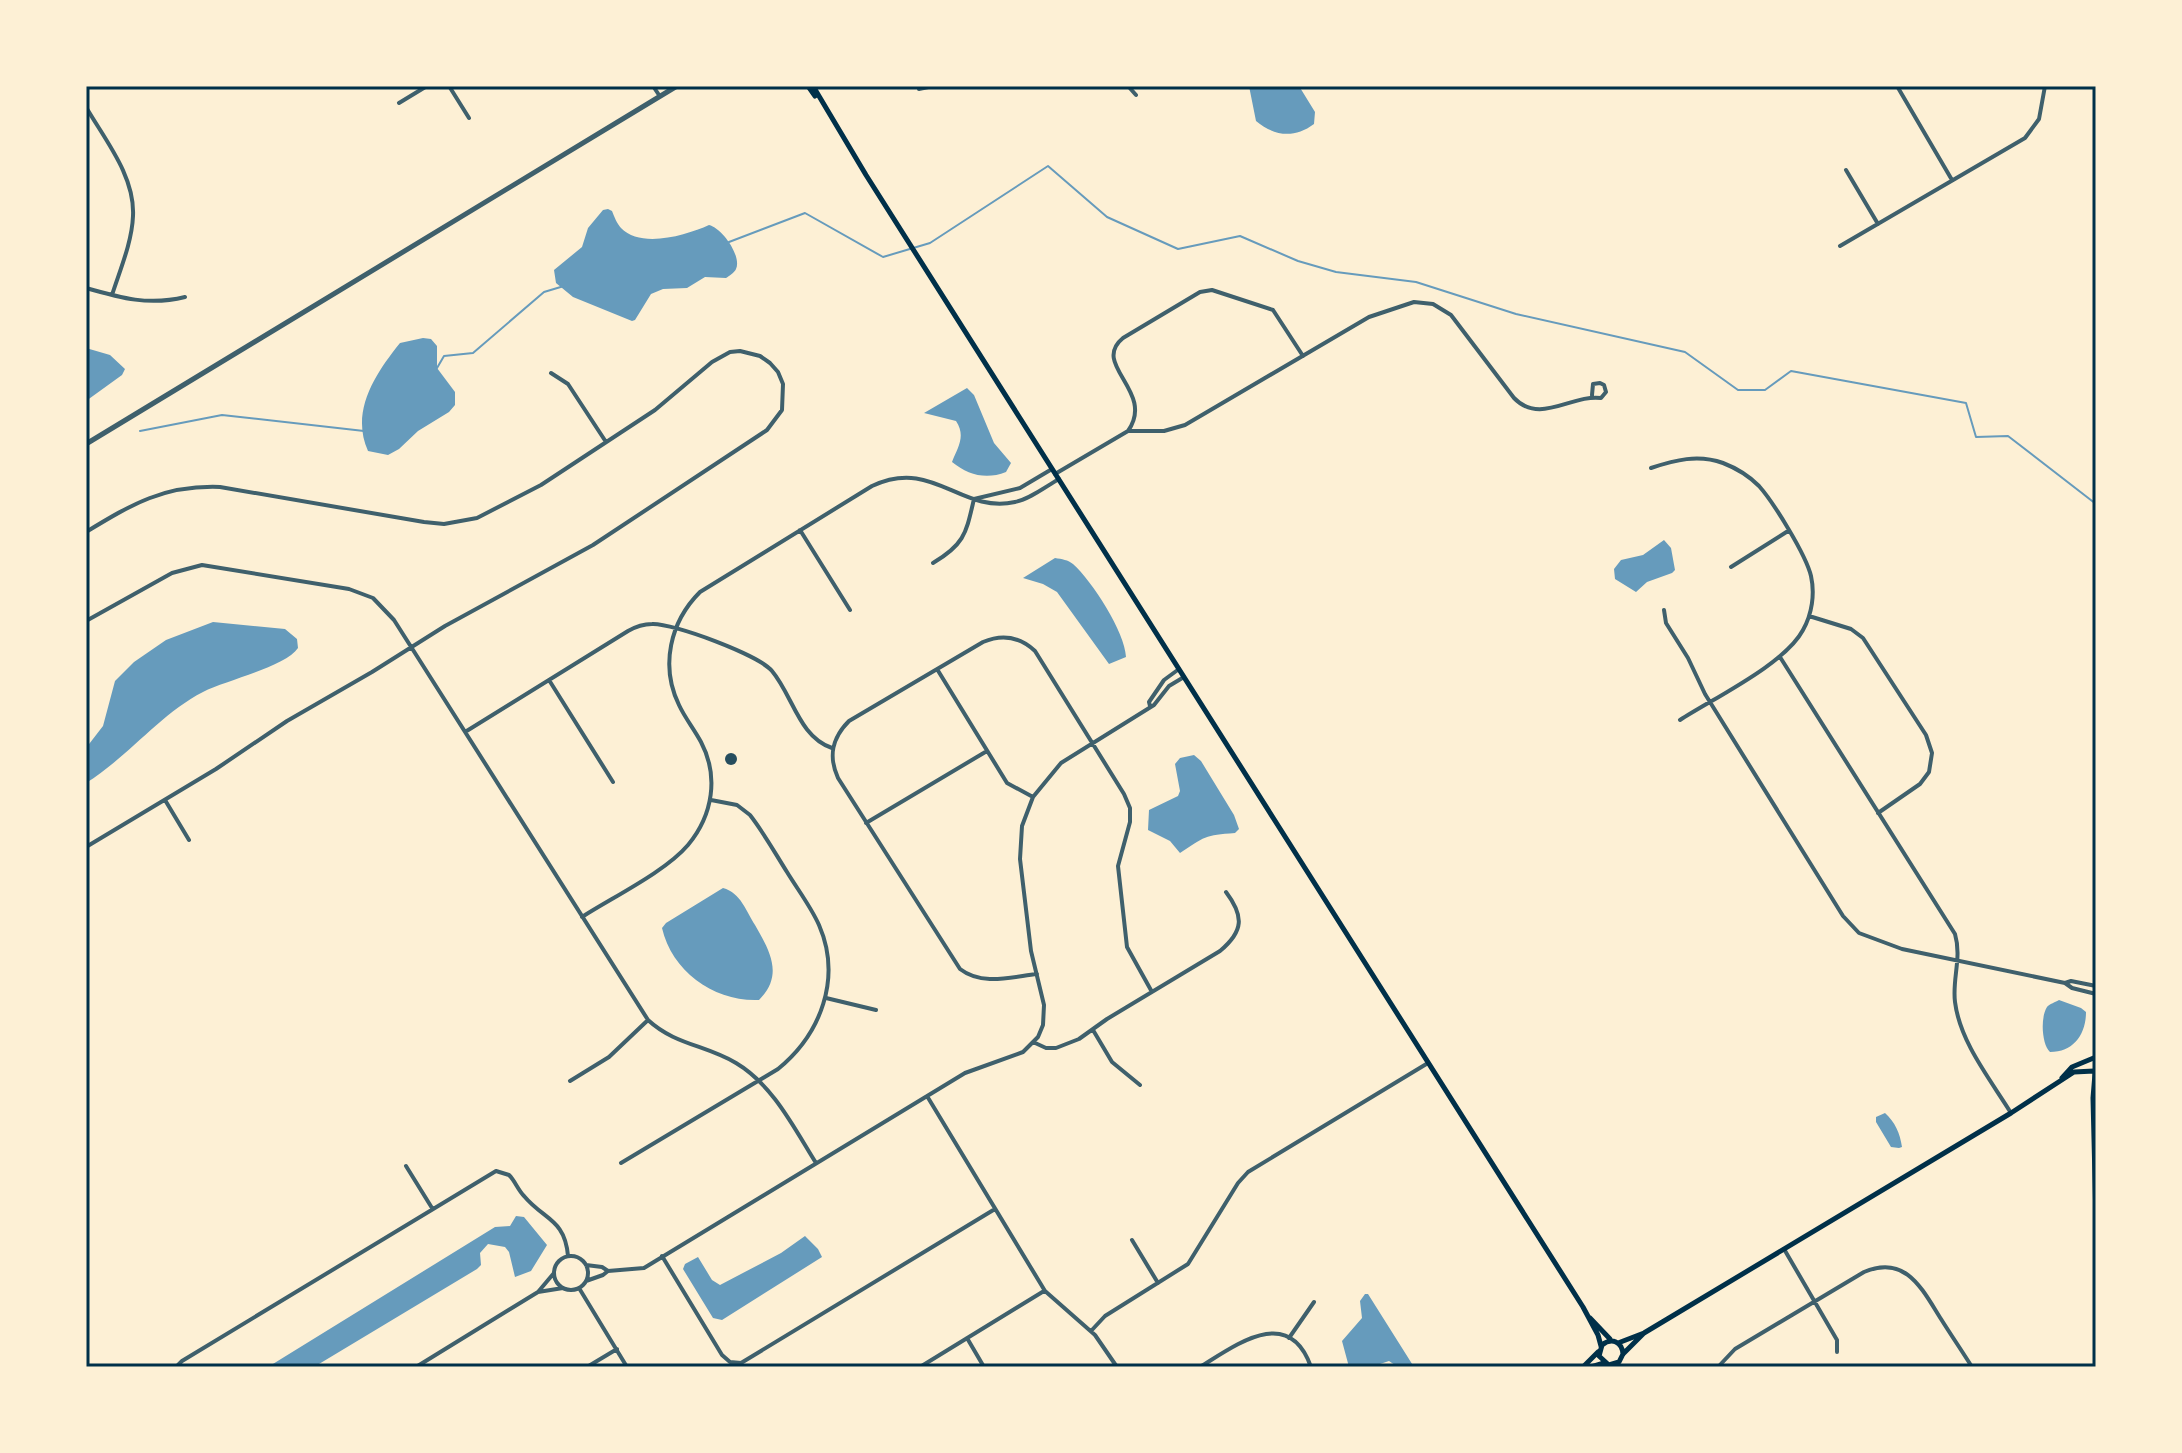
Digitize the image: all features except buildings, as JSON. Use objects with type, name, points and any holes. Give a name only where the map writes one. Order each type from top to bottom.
[{"type":"main road","points":[[810,86],[1589,1317],[1608,1365]]},
{"type":"main road","points":[[2061,1079],[2072,1067],[2096,1058],[2096,1220]]},
{"type":"main road","points":[[1583,1367],[1600,1349],[1644,1333],[2011,1113],[2061,1079],[2079,1070],[2095,1073]]},
{"type":"main road","points":[[1589,1317],[1623,1354]]},
{"type":"main road","points":[[1591,1367],[1620,1364],[1623,1354],[1644,1333]]},
{"type":"street","points":[[399,103],[427,86]]},
{"type":"street","points":[[449,86],[469,118]]},
{"type":"street","points":[[653,86],[659,95]]},
{"type":"street","points":[[86,444],[674,86]]},
{"type":"street","points":[[919,89],[933,86]]},
{"type":"street","points":[[1128,86],[1136,95]]},
{"type":"street","points":[[1897,86],[1952,180]]},
{"type":"street","points":[[1840,246],[2022,140],[2031,132],[2041,113],[2045,86]]},
{"type":"street","points":[[86,107],[127,178],[132,197],[132,225],[112,295]]},
{"type":"street","points":[[1846,170],[1878,224]]},
{"type":"street","points":[[86,288],[148,302],[185,297]]},
{"type":"street","points":[[582,917],[677,856],[695,836],[711,800],[708,758],[677,702],[671,685],[669,657],[675,629],[688,606],[709,585],[872,486],[892,479],[924,478],[985,503],[1013,503],[1128,431],[1136,418],[1136,403],[1113,359],[1115,347],[1123,338],[1200,292],[1216,291],[1270,308],[1303,356]]},
{"type":"street","points":[[1128,431],[1164,431],[1185,425],[1369,317],[1403,304],[1419,302],[1436,305],[1451,315],[1514,398],[1526,408],[1541,410],[1592,395]]},
{"type":"street","points":[[86,532],[127,507],[155,495],[201,487],[220,487],[424,522],[462,522],[490,512],[541,485],[655,410],[712,362],[730,352],[749,351],[760,356],[778,372],[784,393],[779,417],[767,430],[585,550],[445,626],[86,847]]},
{"type":"street","points":[[551,373],[568,384],[606,442]]},
{"type":"street","points":[[1651,468],[1692,458],[1730,466],[1759,487],[1803,556],[1811,576],[1812,600],[1801,634],[1780,657],[1680,720]]},
{"type":"street","points":[[974,499],[1020,488],[1055,474]]},
{"type":"street","points":[[933,563],[951,553],[961,542],[974,499]]},
{"type":"street","points":[[800,530],[850,610]]},
{"type":"street","points":[[1731,567],[1788,531]]},
{"type":"street","points":[[86,621],[172,573],[192,567],[213,566],[361,592],[373,598],[389,613],[412,647],[648,1020],[678,1041],[736,1063],[785,1113],[816,1163]]},
{"type":"street","points":[[1664,610],[1666,623],[1709,701],[1843,916],[1859,933],[1874,940],[1958,962],[2065,983],[2096,994]]},
{"type":"street","points":[[1809,616],[1851,629],[1863,638],[1929,740],[1931,762],[1925,778],[1915,789],[1878,813]]},
{"type":"street","points":[[465,732],[635,627],[652,624],[675,629],[760,660],[776,677],[810,734],[832,748]]},
{"type":"street","points":[[1037,974],[986,979],[972,977],[960,969],[834,769],[832,748],[839,731],[849,721],[985,641],[1011,638],[1035,651],[1124,794],[1130,808],[1128,832],[1118,866],[1127,947],[1152,992]]},
{"type":"street","points":[[1780,657],[1955,934],[1958,962],[1954,989],[1960,1027],[2011,1113]]},
{"type":"street","points":[[937,669],[1007,783],[1033,797]]},
{"type":"street","points":[[1150,706],[1149,702],[1161,683],[1179,669]]},
{"type":"street","points":[[538,1292],[579,1288],[586,1281],[608,1271],[644,1268],[927,1096],[981,1066],[1023,1052],[1043,1025],[1045,1014],[1031,951],[1020,847],[1022,826],[1033,797],[1061,763],[1159,702],[1169,686],[1184,677]]},
{"type":"street","points":[[549,680],[613,782]]},
{"type":"street","points":[[866,823],[987,751]]},
{"type":"street","points":[[165,800],[189,840]]},
{"type":"street","points":[[621,1163],[778,1069],[801,1047],[816,1024],[826,998],[827,952],[813,914],[750,815],[737,805],[711,800]]},
{"type":"street","points":[[1033,1042],[1056,1048],[1079,1039],[1220,951],[1235,936],[1240,917],[1226,892]]},
{"type":"street","points":[[2065,983],[2071,981],[2096,986]]},
{"type":"street","points":[[826,998],[876,1010]]},
{"type":"street","points":[[570,1081],[609,1057],[648,1020]]},
{"type":"street","points":[[1092,1030],[1112,1062],[1140,1085]]},
{"type":"street","points":[[1091,1331],[1105,1316],[1191,1261],[1238,1183],[1248,1172],[1428,1063]]},
{"type":"street","points":[[927,1096],[1045,1291],[1091,1331],[1117,1367]]},
{"type":"street","points":[[406,1166],[432,1208]]},
{"type":"street","points":[[176,1367],[490,1173],[502,1171],[512,1177],[527,1200],[558,1225],[565,1238],[568,1256]]},
{"type":"street","points":[[662,1256],[722,1355],[733,1363],[746,1361],[995,1209]]},
{"type":"street","points":[[1132,1240],[1158,1283]]},
{"type":"street","points":[[1784,1249],[1837,1340],[1837,1352]]},
{"type":"street","points":[[416,1367],[538,1292],[554,1273],[558,1262],[568,1256],[608,1271]]},
{"type":"street","points":[[586,1265],[586,1281]]},
{"type":"street","points":[[1718,1367],[1735,1349],[1867,1270],[1884,1267],[1899,1269],[1913,1277],[1972,1367]]},
{"type":"street","points":[[554,1273],[556,1282],[563,1288]]},
{"type":"street","points":[[579,1288],[627,1367]]},
{"type":"street","points":[[920,1367],[1045,1291]]},
{"type":"street","points":[[1289,1338],[1314,1302]]},
{"type":"street","points":[[1200,1367],[1254,1335],[1275,1333],[1289,1338],[1303,1349],[1311,1367]]},
{"type":"street","points":[[967,1338],[984,1367]]},
{"type":"street","points":[[587,1367],[617,1349]]},
{"type":"water","points":[[1249,86],[1299,86],[1315,112],[1314,124],[1292,134],[1263,126],[1256,121]]},
{"type":"water","points":[[608,209],[621,228],[640,238],[664,238],[709,225],[714,227],[734,250],[736,269],[726,278],[705,277],[687,288],[663,289],[651,294],[632,321],[573,297],[556,283],[554,270],[582,247],[588,228],[603,210]]},
{"type":"water","points":[[431,339],[437,346],[437,368],[455,392],[455,405],[388,455],[368,451],[362,421],[368,393],[400,343]]},
{"type":"water","points":[[86,348],[110,355],[125,369],[122,375],[86,401]]},
{"type":"water","points":[[967,388],[974,395],[994,443],[1011,463],[1006,472],[984,476],[971,473],[952,462],[961,437],[959,426],[956,421],[924,413]]},
{"type":"water","points":[[1664,540],[1671,548],[1675,570],[1672,573],[1647,582],[1636,592],[1615,579],[1614,569],[1621,560],[1643,555]]},
{"type":"water","points":[[1055,558],[1073,564],[1098,594],[1120,634],[1126,657],[1109,664],[1057,592],[1023,578]]},
{"type":"water","points":[[213,622],[285,629],[297,639],[298,648],[281,661],[213,687],[187,701],[86,783],[86,748],[103,726],[115,681],[134,662],[166,640]]},
{"type":"water","points":[[1194,755],[1201,761],[1234,815],[1239,829],[1235,833],[1205,838],[1180,853],[1170,841],[1148,830],[1149,810],[1178,796],[1180,791],[1175,764],[1180,758]]},
{"type":"water","points":[[723,888],[742,903],[761,935],[772,963],[771,981],[759,1000],[727,996],[712,990],[685,971],[667,944],[662,928],[666,923]]},
{"type":"water","points":[[2059,1000],[2086,1012],[2084,1028],[2072,1045],[2050,1052],[2044,1038],[2043,1018],[2047,1007]]},
{"type":"water","points":[[1885,1113],[1896,1128],[1902,1147],[1891,1147],[1876,1122],[1876,1117]]},
{"type":"water","points":[[516,1216],[524,1217],[547,1245],[531,1271],[515,1277],[505,1247],[488,1244],[480,1253],[481,1265],[477,1269],[314,1367],[268,1367],[495,1227],[510,1226]]},
{"type":"water","points":[[805,1236],[822,1257],[722,1320],[713,1318],[683,1269],[685,1264],[698,1257],[712,1280],[720,1285],[781,1253]]},
{"type":"water","points":[[1368,1294],[1414,1367],[1398,1367],[1389,1361],[1371,1367],[1349,1367],[1342,1341],[1362,1318],[1360,1301]]},
{"type":"waterway","points":[[729,242],[805,213],[883,257],[930,243],[1048,166],[1107,217],[1178,249],[1240,236],[1298,261],[1336,272],[1416,282],[1516,314],[1685,352],[1738,390],[1765,390],[1791,371],[1966,403],[1976,437],[2008,436],[2096,504]]},
{"type":"waterway","points":[[437,368],[444,356],[473,353],[544,292],[564,286]]},
{"type":"waterway","points":[[140,431],[222,415],[364,431]]}]
